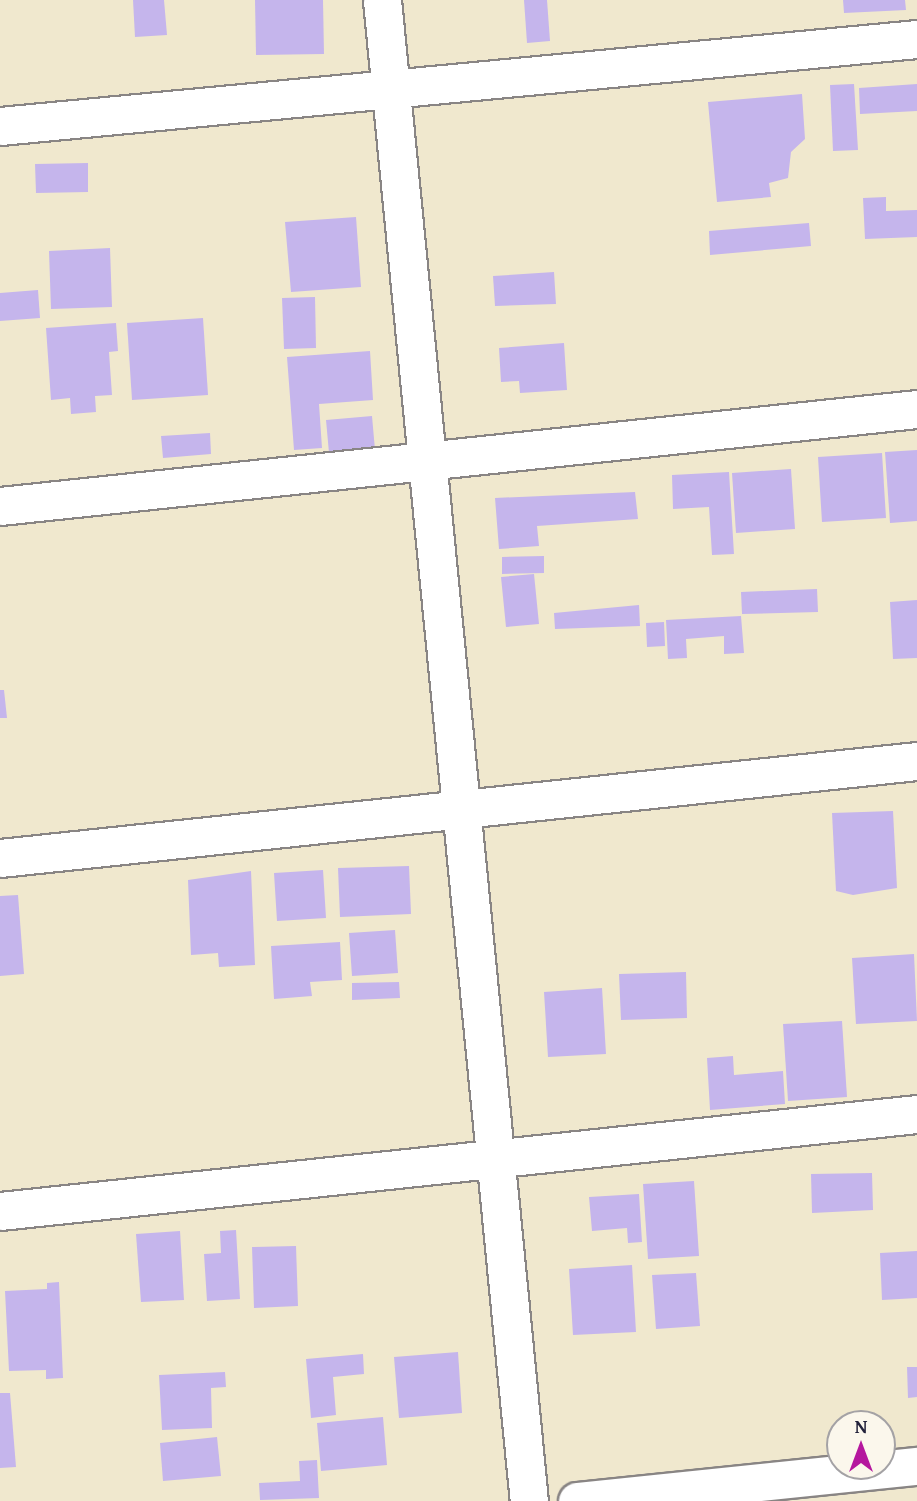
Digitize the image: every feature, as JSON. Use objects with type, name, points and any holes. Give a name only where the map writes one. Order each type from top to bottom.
[{"type":"street","points":[[382,0],[529,1501]]},
{"type":"street","points":[[0,126],[917,39]]},
{"type":"street","points":[[0,506],[917,409]]},
{"type":"street","points":[[0,858],[917,761]]},
{"type":"street","points":[[0,1211],[917,1114]]},
{"type":"street","points":[[577,1501],[917,1466]]},
{"type":"building","points":[[133,0],[164,0],[167,35],[135,37]]},
{"type":"building","points":[[255,0],[323,0],[324,54],[256,55]]},
{"type":"building","points":[[524,0],[547,0],[550,41],[527,43]]},
{"type":"building","points":[[843,0],[905,0],[906,10],[844,13]]},
{"type":"building","points":[[854,84],[858,150],[833,151],[830,85]]},
{"type":"building","points":[[917,84],[917,111],[860,114],[859,88]]},
{"type":"building","points":[[802,94],[805,139],[791,152],[788,178],[769,183],[771,197],[717,202],[708,102]]},
{"type":"building","points":[[88,163],[88,192],[36,193],[35,164]]},
{"type":"building","points":[[886,197],[886,211],[917,210],[917,237],[865,239],[863,198]]},
{"type":"building","points":[[356,217],[361,287],[291,292],[285,222]]},
{"type":"building","points":[[809,223],[811,246],[710,255],[709,231]]},
{"type":"building","points":[[110,248],[112,307],[51,309],[49,251]]},
{"type":"building","points":[[554,272],[556,304],[495,306],[493,276]]},
{"type":"building","points":[[38,290],[40,318],[0,321],[0,293]]},
{"type":"building","points":[[315,297],[316,348],[284,349],[282,298]]},
{"type":"building","points":[[203,318],[208,395],[132,400],[127,323]]},
{"type":"building","points":[[116,323],[118,351],[109,352],[112,395],[95,396],[96,412],[71,414],[70,398],[51,400],[46,328]]},
{"type":"building","points":[[564,343],[567,390],[520,393],[519,381],[501,382],[499,348]]},
{"type":"building","points":[[370,351],[373,400],[319,404],[322,448],[294,450],[287,357]]},
{"type":"building","points":[[372,416],[375,450],[329,453],[326,420]]},
{"type":"building","points":[[210,433],[211,454],[163,458],[161,436]]},
{"type":"building","points":[[917,450],[917,521],[890,523],[885,452]]},
{"type":"building","points":[[882,453],[886,518],[822,522],[818,457]]},
{"type":"building","points":[[791,469],[795,529],[736,533],[732,473]]},
{"type":"building","points":[[729,472],[734,554],[712,555],[709,507],[673,509],[672,475]]},
{"type":"building","points":[[635,492],[638,519],[537,526],[539,546],[499,549],[495,498]]},
{"type":"building","points":[[544,556],[544,573],[502,574],[502,557]]},
{"type":"building","points":[[534,574],[539,624],[506,627],[501,577]]},
{"type":"building","points":[[817,589],[818,612],[742,614],[741,592]]},
{"type":"building","points":[[917,600],[917,658],[893,659],[890,602]]},
{"type":"building","points":[[639,605],[640,626],[555,629],[554,613]]},
{"type":"building","points":[[741,616],[744,653],[724,654],[724,636],[686,639],[687,658],[668,659],[666,620]]},
{"type":"building","points":[[664,622],[665,646],[647,647],[646,623]]},
{"type":"building","points":[[0,690],[4,690],[7,718],[0,718]]},
{"type":"building","points":[[893,811],[897,888],[853,895],[836,891],[832,813]]},
{"type":"building","points":[[409,866],[411,914],[340,917],[338,868]]},
{"type":"building","points":[[323,870],[326,918],[277,921],[274,873]]},
{"type":"building","points":[[251,871],[255,965],[219,967],[218,953],[191,955],[188,880]]},
{"type":"building","points":[[18,895],[24,974],[0,976],[0,896]]},
{"type":"building","points":[[395,930],[398,973],[352,976],[349,933]]},
{"type":"building","points":[[340,942],[342,980],[310,982],[312,996],[274,999],[271,946]]},
{"type":"building","points":[[914,954],[917,1021],[856,1024],[852,958]]},
{"type":"building","points":[[686,972],[687,1018],[621,1020],[619,974]]},
{"type":"building","points":[[399,982],[400,998],[352,1000],[352,983]]},
{"type":"building","points":[[602,988],[606,1054],[548,1057],[544,992]]},
{"type":"building","points":[[842,1021],[847,1097],[788,1101],[783,1024]]},
{"type":"building","points":[[733,1056],[734,1075],[783,1071],[785,1104],[710,1110],[707,1058]]},
{"type":"building","points":[[872,1173],[873,1210],[812,1213],[811,1174]]},
{"type":"building","points":[[694,1181],[699,1256],[648,1259],[643,1184]]},
{"type":"building","points":[[639,1194],[642,1242],[628,1243],[627,1228],[592,1231],[589,1197]]},
{"type":"building","points":[[236,1230],[240,1299],[207,1301],[204,1254],[221,1253],[220,1231]]},
{"type":"building","points":[[180,1231],[184,1300],[141,1302],[136,1234]]},
{"type":"building","points":[[296,1246],[298,1306],[254,1308],[252,1247]]},
{"type":"building","points":[[917,1251],[917,1298],[882,1300],[880,1253]]},
{"type":"building","points":[[632,1265],[636,1332],[573,1335],[569,1269]]},
{"type":"building","points":[[696,1273],[700,1326],[656,1329],[652,1275]]},
{"type":"building","points":[[59,1282],[63,1378],[46,1379],[46,1370],[9,1371],[5,1291],[47,1289],[47,1283]]},
{"type":"building","points":[[458,1352],[462,1413],[399,1418],[394,1357]]},
{"type":"building","points":[[363,1354],[364,1374],[333,1377],[336,1415],[311,1418],[306,1359]]},
{"type":"building","points":[[907,1367],[917,1367],[917,1397],[908,1398]]},
{"type":"building","points":[[225,1372],[226,1387],[211,1388],[212,1428],[162,1430],[159,1375]]},
{"type":"building","points":[[0,1393],[10,1393],[16,1467],[0,1468]]},
{"type":"building","points":[[383,1417],[387,1465],[321,1471],[317,1423]]},
{"type":"building","points":[[217,1437],[221,1476],[163,1481],[160,1443]]},
{"type":"building","points":[[317,1460],[319,1498],[260,1500],[259,1483],[300,1481],[299,1461]]}]
